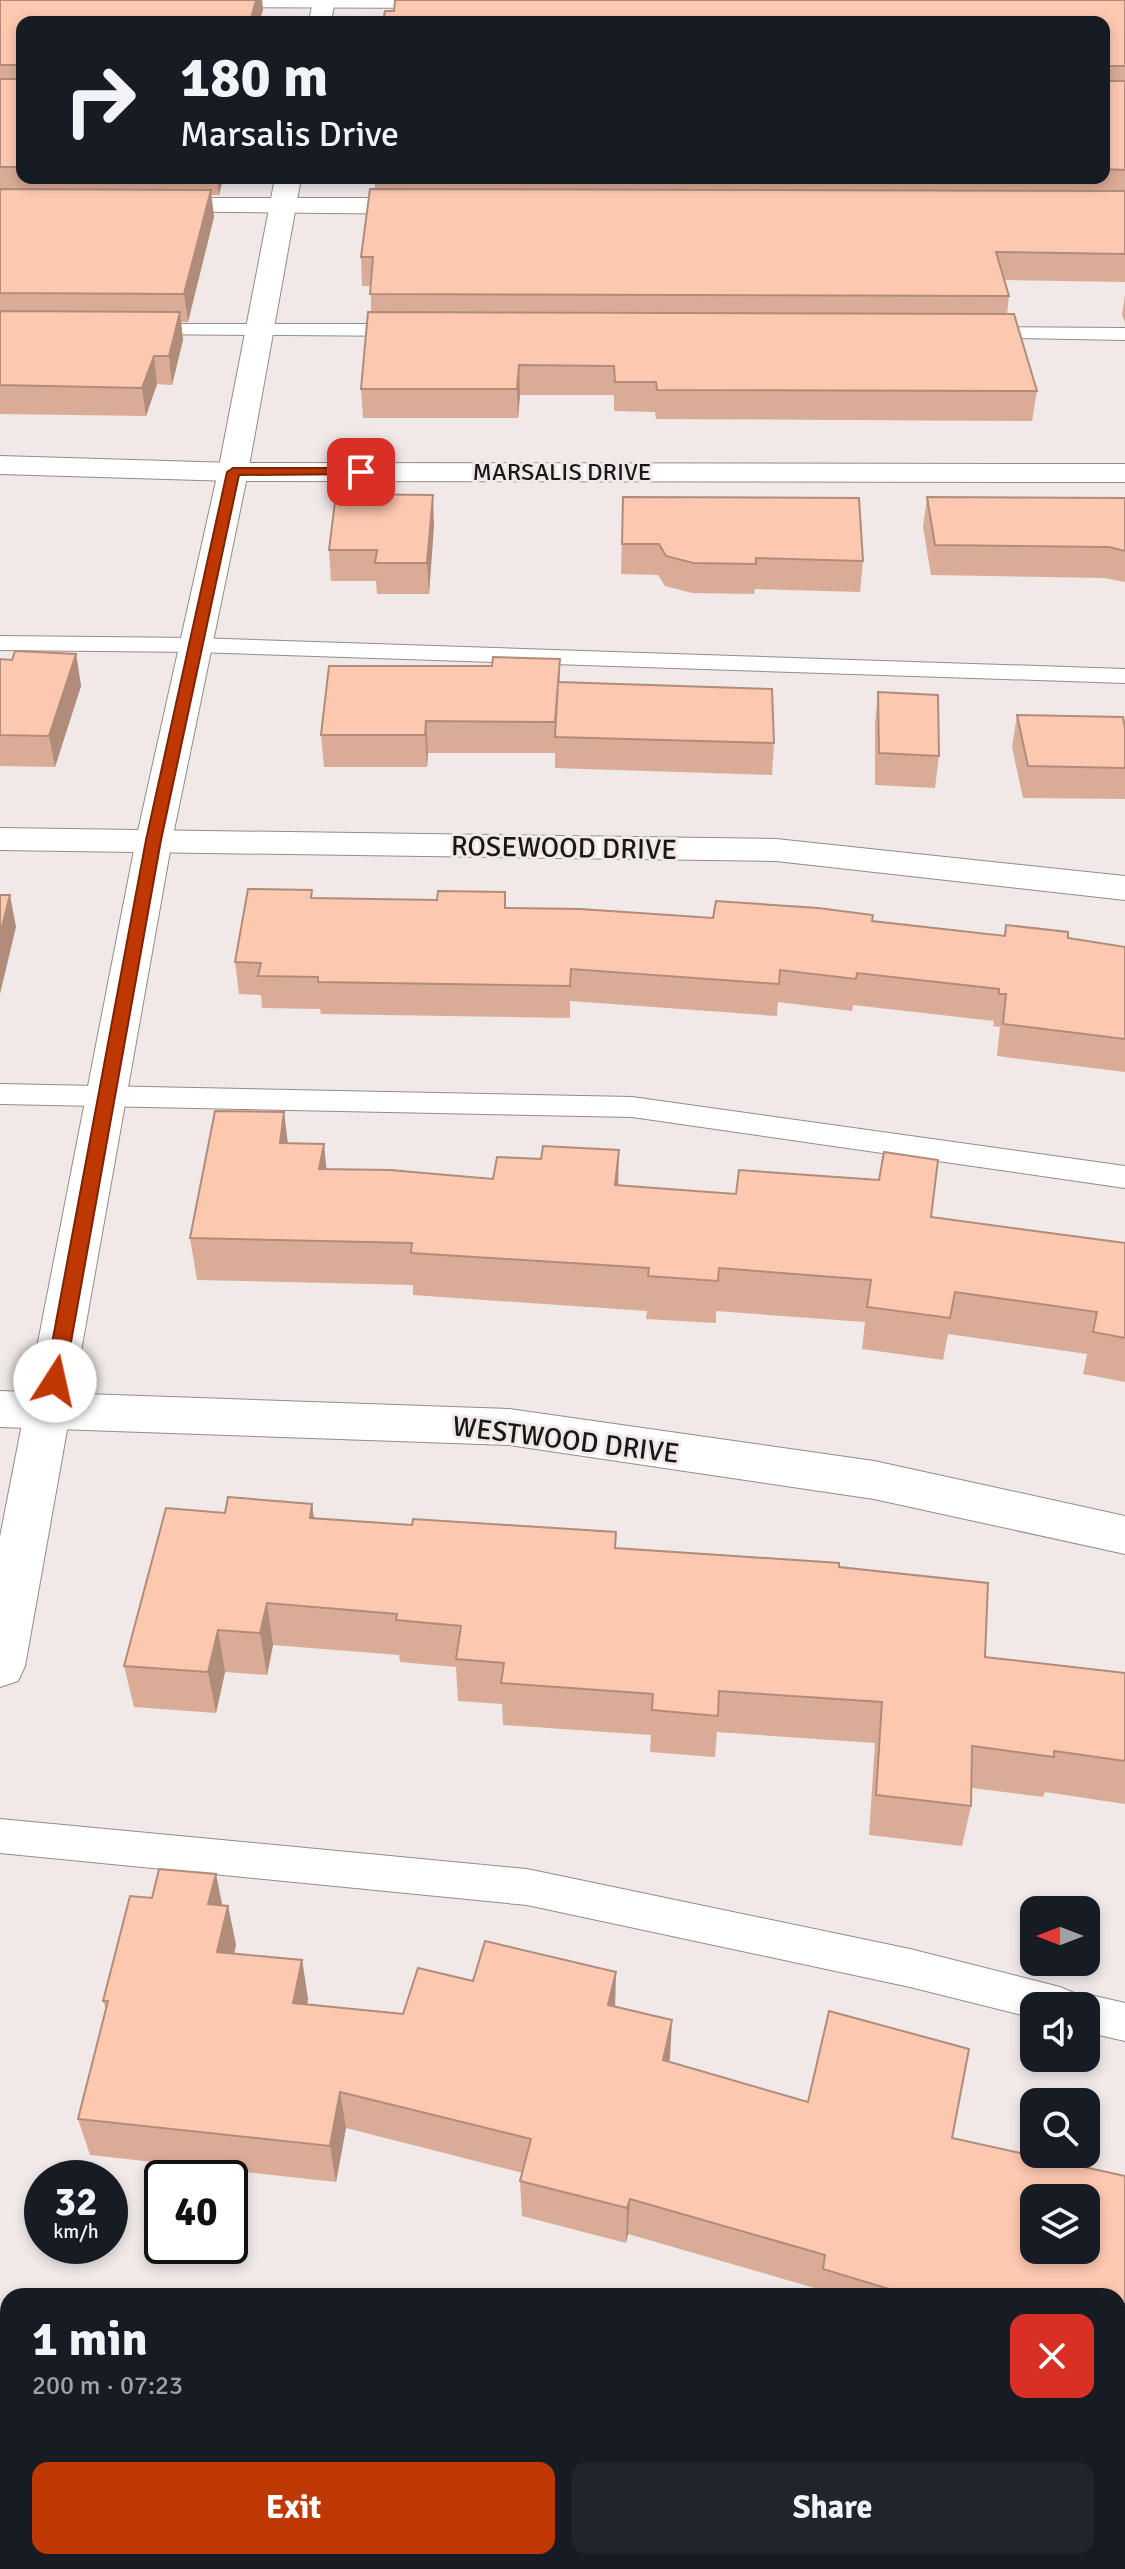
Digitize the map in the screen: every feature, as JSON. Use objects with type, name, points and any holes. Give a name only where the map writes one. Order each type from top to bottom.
[{"type":"street","points":[[145,0],[481,1]]},
{"type":"street","points":[[0,1666],[154,840],[233,472],[285,192]]},
{"type":"street","points":[[125,205],[285,192],[457,206]]},
{"type":"street","name":"MARSALIS DRIVE","points":[[0,465],[233,472],[1125,473]]},
{"type":"street","name":"ROSEWOOD DRIVE","points":[[0,839],[776,850],[1125,888]]},
{"type":"street","name":"WESTWOOD DRIVE","points":[[0,1409],[509,1427],[874,1480],[1125,1535]]},
{"type":"lane","points":[[122,330],[432,330]]},
{"type":"lane","points":[[952,333],[1125,334]]},
{"type":"lane","points":[[0,643],[196,645],[1125,676]]},
{"type":"lane","points":[[0,1094],[632,1107],[1125,1177]]},
{"type":"lane","points":[[0,1836],[527,1887],[910,1968],[1020,1996]]},
{"type":"lane","points":[[1100,2016],[1125,2022]]},
{"type":"building","points":[[0,0],[256,0],[252,16],[16,16],[16,65],[0,65]]},
{"type":"building","points":[[395,0],[1125,0],[1125,66],[1110,66],[1110,16],[384,16],[385,11],[394,11]]},
{"type":"building","points":[[0,79],[16,79],[16,167],[0,167]]},
{"type":"building","points":[[1110,81],[1125,81],[1125,170],[1110,169]]},
{"type":"building","points":[[0,189],[211,190],[184,294],[0,293]]},
{"type":"building","points":[[370,189],[1125,191],[1125,254],[996,252],[1009,296],[370,294],[373,257],[361,257]]},
{"type":"building","points":[[0,311],[180,312],[169,356],[154,356],[142,388],[0,385]]},
{"type":"building","points":[[368,312],[1014,314],[1037,391],[657,390],[656,382],[615,382],[614,366],[519,365],[517,389],[361,389]]},
{"type":"building","points":[[336,494],[433,495],[427,563],[375,563],[377,550],[329,550]]},
{"type":"building","points":[[623,497],[859,498],[863,561],[756,558],[756,564],[693,563],[666,556],[659,544],[622,544]]},
{"type":"building","points":[[927,497],[1125,498],[1125,551],[1109,547],[935,545]]},
{"type":"building","points":[[15,651],[76,654],[49,736],[0,735],[0,659],[12,660]]},
{"type":"building","points":[[493,657],[560,659],[558,682],[772,689],[774,743],[555,737],[558,683],[555,722],[426,721],[425,735],[321,735],[329,666],[492,666]]},
{"type":"building","points":[[878,692],[938,695],[939,756],[879,753]]},
{"type":"building","points":[[1017,715],[1123,717],[1125,768],[1028,766]]},
{"type":"building","points":[[248,889],[312,890],[311,898],[437,900],[438,891],[505,892],[505,908],[580,909],[713,918],[716,901],[818,908],[873,915],[872,921],[1005,936],[1006,925],[1068,932],[1068,938],[1125,947],[1125,1039],[1003,1024],[1006,994],[999,994],[999,989],[857,973],[856,979],[780,970],[779,984],[571,969],[570,986],[318,982],[318,977],[258,976],[261,963],[235,962]]},
{"type":"building","points":[[0,895],[10,895],[0,934]]},
{"type":"building","points":[[215,1111],[284,1112],[280,1143],[324,1144],[319,1169],[390,1170],[493,1179],[497,1157],[541,1159],[543,1146],[619,1150],[615,1185],[736,1194],[739,1170],[879,1180],[884,1152],[938,1160],[931,1217],[1125,1243],[1125,1338],[1093,1332],[1097,1312],[955,1292],[950,1318],[867,1307],[871,1280],[719,1268],[718,1281],[648,1276],[649,1268],[411,1253],[412,1243],[190,1238]]},
{"type":"building","points":[[228,1497],[312,1504],[310,1518],[412,1525],[413,1519],[616,1532],[615,1548],[839,1563],[839,1567],[988,1583],[985,1657],[1125,1673],[1125,1761],[1054,1751],[1054,1757],[972,1746],[971,1806],[876,1795],[882,1702],[719,1691],[718,1716],[652,1710],[653,1694],[501,1683],[504,1663],[456,1659],[461,1626],[396,1620],[397,1614],[267,1603],[260,1633],[218,1630],[208,1672],[124,1666],[166,1508],[225,1513]]},
{"type":"building","points":[[159,1869],[216,1874],[208,1904],[228,1906],[217,1952],[302,1960],[293,2003],[403,2014],[418,1968],[473,1981],[485,1941],[616,1972],[608,2005],[672,2020],[663,2060],[808,2102],[829,2011],[969,2049],[952,2138],[1020,2153],[1020,2168],[1089,2168],[1125,2176],[1125,2288],[886,2288],[823,2269],[825,2255],[630,2199],[627,2208],[520,2181],[531,2139],[340,2092],[330,2146],[78,2119],[108,2001],[103,2001],[130,1896],[152,1898]]},
{"type":"route","points":[[55,1381],[154,840],[233,472],[361,472]]}]
